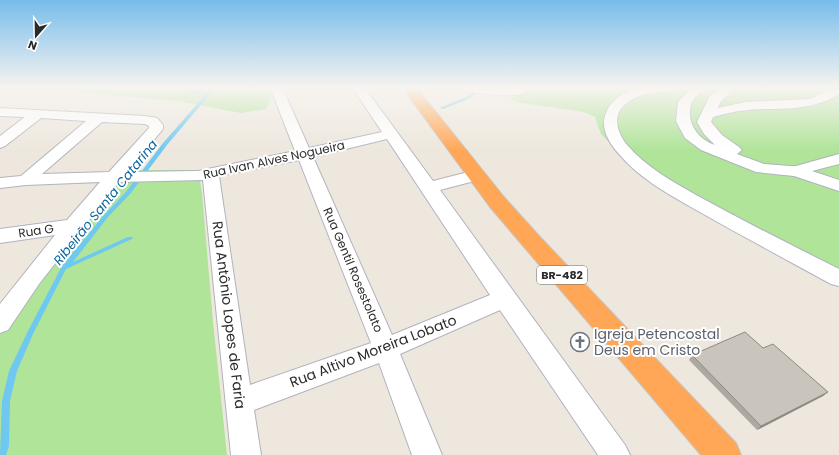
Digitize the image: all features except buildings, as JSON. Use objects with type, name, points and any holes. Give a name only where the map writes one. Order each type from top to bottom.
[{"type":"highway","name":"BR-482","points":[[425,108],[476,175],[533,244],[724,455]]},
{"type":"street","name":"Rua Gentil Rosestolato","points":[[285,108],[386,349],[427,455]]},
{"type":"street","points":[[373,108],[615,455]]},
{"type":"street","points":[[615,108],[611,113],[609,124],[615,140],[630,158],[664,183],[709,209],[839,278]]},
{"type":"street","points":[[684,108],[682,121],[690,134],[706,147],[762,170],[796,171],[839,159]]},
{"type":"street","points":[[710,108],[704,122],[707,129],[727,147],[758,160],[839,186]]},
{"type":"street","points":[[707,114],[734,108]]},
{"type":"street","points":[[0,112],[145,120],[155,123],[156,129],[113,177],[6,304],[0,323]]},
{"type":"street","points":[[0,143],[37,115]]},
{"type":"street","points":[[26,180],[98,118]]},
{"type":"street","name":"Rua Ivan Alves Nogueira","points":[[0,183],[26,180],[211,175],[391,134]]},
{"type":"street","points":[[758,160],[788,161],[839,150]]},
{"type":"street","name":"Rua Antônio Lopes de Faria","points":[[211,175],[246,455]]},
{"type":"street","points":[[429,188],[476,175]]},
{"type":"street","name":"Rua G","points":[[0,236],[73,226]]},
{"type":"street","name":"Rua Altivo Moreira Lobato","points":[[240,402],[386,349],[505,298]]},
{"type":"green space","points":[[216,108],[266,108],[266,109],[241,113]]},
{"type":"green space","points":[[558,108],[839,108],[839,274],[626,159],[601,134],[595,117],[584,112]]},
{"type":"green space","points":[[123,170],[198,170],[202,193],[213,322],[227,455],[0,455],[0,331]]},
{"type":"waterway","name":"Ribeirão Santa Catarina","points":[[2,455],[5,446],[6,401],[13,371],[30,333],[64,268],[106,216],[128,193],[165,144],[196,108]]},
{"type":"waterway","points":[[66,267],[130,238]]},
{"type":"place","name":"Igreja Petencostal Deus em Cristo","points":[[580,342]]}]
